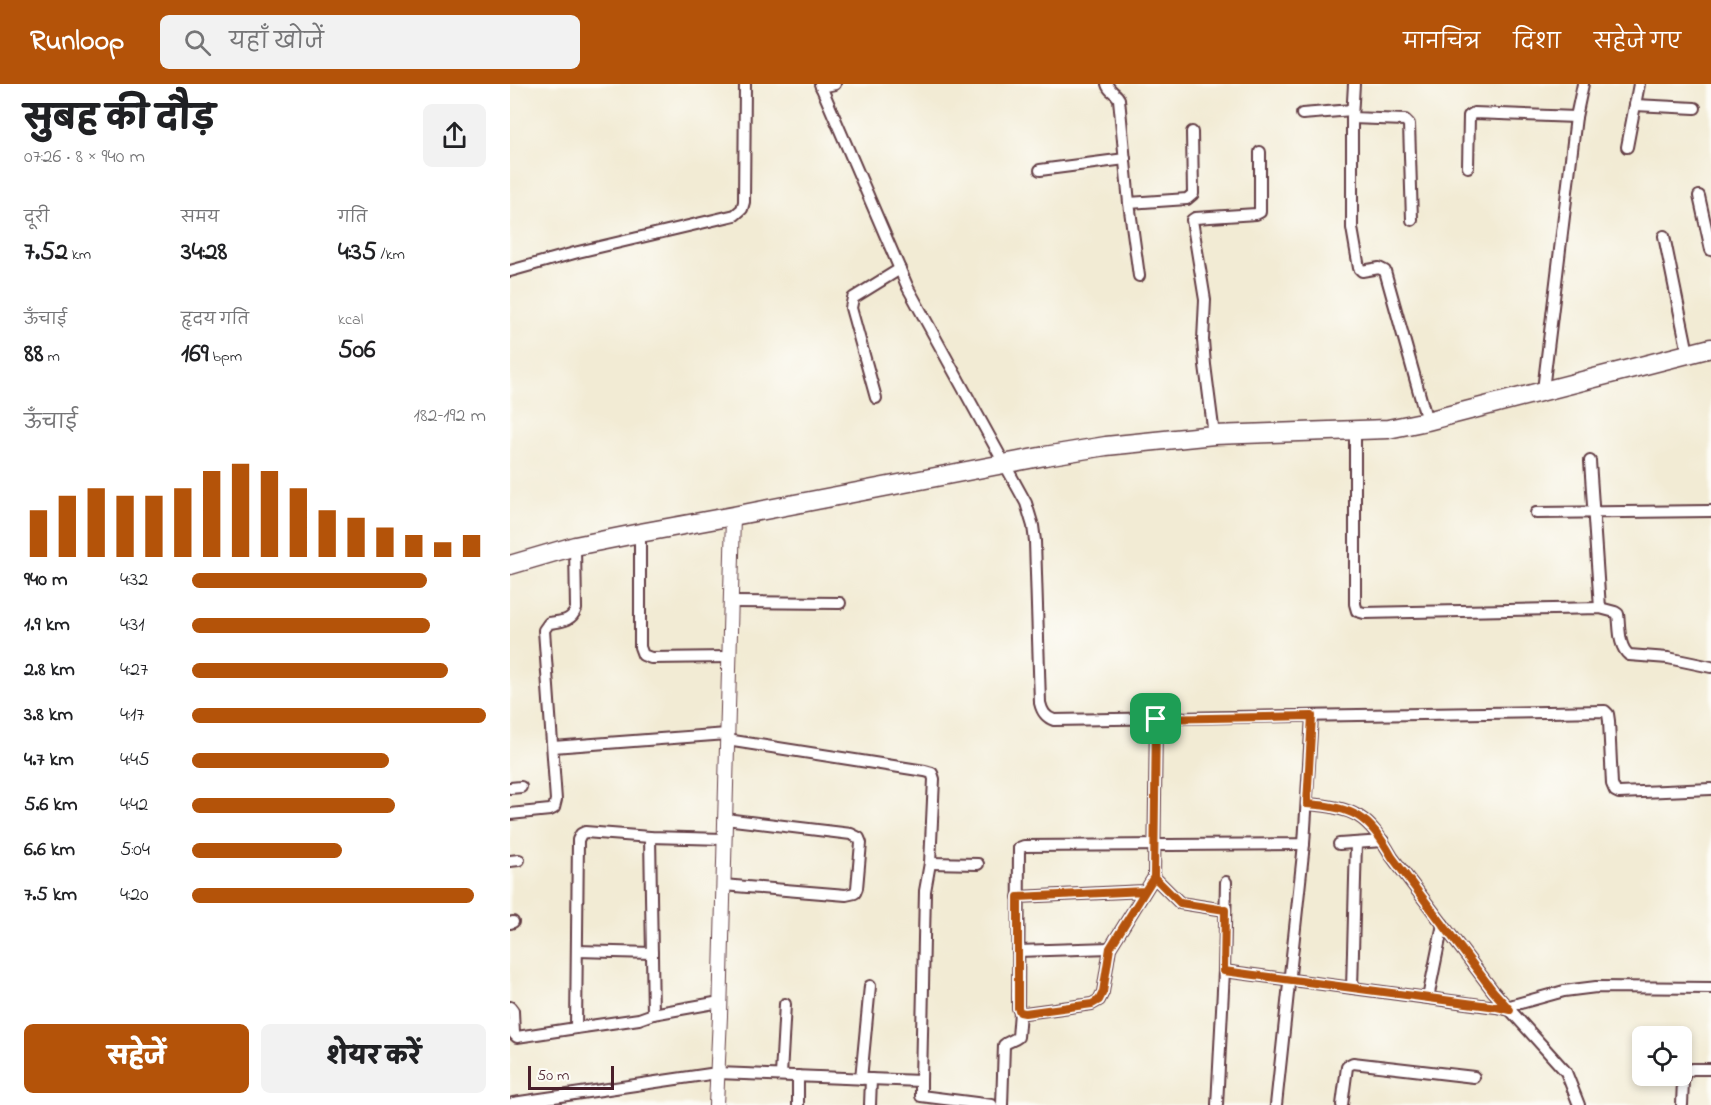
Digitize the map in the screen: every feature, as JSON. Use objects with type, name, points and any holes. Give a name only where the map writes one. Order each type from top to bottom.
[{"type":"highway","points":[[510,565],[575,546],[640,533],[1106,446],[1214,435],[1388,429],[1711,348]]},
{"type":"street","points":[[510,270],[735,215],[742,209],[744,202],[745,84]]},
{"type":"street","points":[[835,84],[820,86],[908,288],[1026,503],[1034,526],[1040,703],[1047,718],[1054,720],[1156,719],[1605,711],[1609,721],[1612,784],[1615,791],[1619,793],[1711,789]]},
{"type":"street","points":[[1107,84],[1108,90],[1119,99],[1139,276]]},
{"type":"street","points":[[1354,84],[1352,228],[1359,268],[1362,271],[1379,268],[1385,271],[1427,421]]},
{"type":"street","points":[[1544,390],[1576,117],[1583,84]]},
{"type":"street","points":[[1627,147],[1640,84]]},
{"type":"street","points":[[1635,105],[1695,108]]},
{"type":"street","points":[[1468,167],[1468,116],[1474,113],[1576,117]]},
{"type":"street","points":[[1302,114],[1352,114],[1405,120],[1409,124],[1412,220]]},
{"type":"street","points":[[1129,202],[1187,199],[1191,196],[1192,132]]},
{"type":"street","points":[[1214,435],[1203,340],[1205,300],[1192,220],[1260,212],[1260,152]]},
{"type":"street","points":[[1040,170],[1125,159]]},
{"type":"street","points":[[1699,196],[1711,250]]},
{"type":"street","points":[[1664,236],[1688,353]]},
{"type":"street","points":[[876,398],[851,302],[853,298],[900,269]]},
{"type":"street","points":[[1355,431],[1355,604],[1358,611],[1364,613],[1600,608],[1618,614],[1621,646],[1629,655],[1668,658],[1711,667]]},
{"type":"street","points":[[1590,461],[1600,608]]},
{"type":"street","points":[[1536,513],[1711,512]]},
{"type":"street","points":[[716,1105],[733,516]]},
{"type":"street","points":[[640,533],[640,647],[643,655],[651,658],[730,657]]},
{"type":"street","points":[[510,814],[550,810],[554,807],[556,800],[544,630],[549,623],[568,620],[576,609],[575,546]]},
{"type":"street","points":[[731,602],[840,603]]},
{"type":"street","points":[[1276,1105],[1304,844],[1312,716]]},
{"type":"street","points":[[1020,1012],[1092,1004],[1099,1000],[1103,992],[1110,948],[1154,877],[1156,719]]},
{"type":"street","points":[[553,747],[727,737],[932,773],[934,779],[930,863],[925,891],[921,1101],[992,1105]]},
{"type":"street","points":[[1307,804],[1334,806],[1368,822],[1508,1009],[1566,1072],[1580,1105]]},
{"type":"street","points":[[723,885],[846,895],[855,893],[861,843],[859,838],[851,834],[725,819]]},
{"type":"street","points":[[576,1028],[579,836],[585,832],[724,839]]},
{"type":"street","points":[[650,837],[653,1014]]},
{"type":"street","points":[[1340,844],[1383,841]]},
{"type":"street","points":[[1352,988],[1356,843]]},
{"type":"street","points":[[1002,1105],[1004,1045],[1018,1037],[1020,1012],[1018,1008],[1019,848],[1024,846],[1304,844]]},
{"type":"street","points":[[930,863],[978,864]]},
{"type":"street","points":[[1154,877],[1180,903],[1225,910]]},
{"type":"street","points":[[1217,1105],[1226,882]]},
{"type":"street","points":[[1018,897],[1145,891]]},
{"type":"street","points":[[1428,998],[1443,924]]},
{"type":"street","points":[[1018,951],[1110,948]]},
{"type":"street","points":[[577,951],[652,953]]},
{"type":"street","points":[[1224,971],[1508,1009],[1564,991],[1596,987],[1711,988]]},
{"type":"street","points":[[870,986],[866,1079],[870,1105]]},
{"type":"street","points":[[510,1007],[513,1011],[514,1034],[517,1036],[639,1019],[653,1014],[720,1002]]},
{"type":"street","points":[[781,1075],[785,1004]]},
{"type":"street","points":[[1342,1105],[1347,1068],[1353,1063],[1474,1077]]},
{"type":"street","points":[[1682,1105],[1684,1073],[1692,1069],[1711,1069]]},
{"type":"street","points":[[510,1105],[717,1073],[921,1081]]},
{"type":"street","points":[[798,1076],[798,1105]]},
{"type":"route","points":[[1156,719],[1154,877],[1110,948],[1103,992],[1099,1000],[1092,1004],[1020,1012],[1018,1008],[1018,897],[1145,891],[1154,877],[1180,903],[1225,910],[1224,971],[1510,1010],[1493,991],[1368,822],[1334,806],[1307,804],[1312,716],[1156,719]]}]
